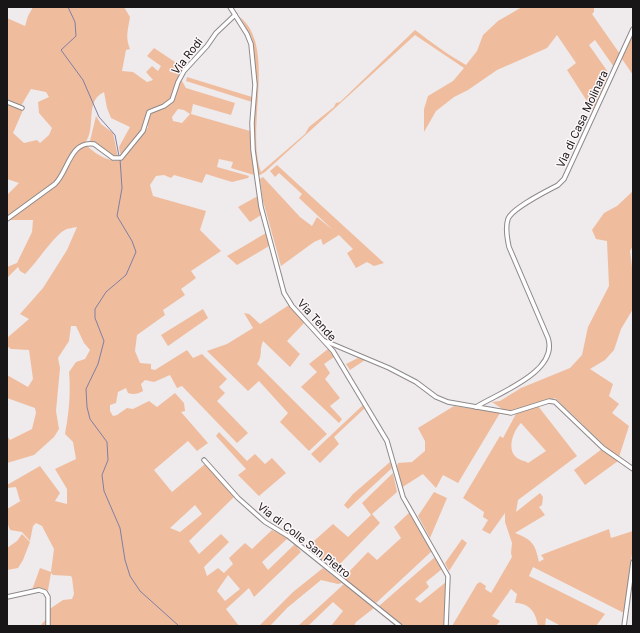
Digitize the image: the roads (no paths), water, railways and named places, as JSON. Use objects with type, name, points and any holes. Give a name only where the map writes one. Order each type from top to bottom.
[{"type":"street","name":"Via Tende","points":[[230,7],[247,34],[252,48],[255,85],[252,123],[253,150],[261,207],[282,287],[292,306],[323,340],[348,375],[387,441],[403,497],[447,572],[449,581],[446,626]]},
{"type":"street","name":"Via Rodi","points":[[7,219],[55,184],[63,174],[70,158],[82,147],[94,144],[111,157],[118,159],[125,153],[143,131],[150,112],[164,106],[172,100],[178,82],[184,71],[207,46],[216,32],[235,15]]},
{"type":"street","name":"Via di Casa Molinara","points":[[476,407],[537,371],[547,356],[550,346],[548,338],[509,247],[507,236],[508,219],[514,211],[558,185],[564,179],[633,29]]},
{"type":"street","points":[[7,102],[22,108]]},
{"type":"street","points":[[323,340],[389,368],[416,382],[436,397],[476,407],[511,413],[549,401],[555,402],[603,448],[633,469]]},
{"type":"street","name":"Via di Colle San Pietro","points":[[204,460],[238,498],[261,518],[288,536],[400,626]]},
{"type":"street","points":[[624,626],[633,562]]},
{"type":"street","points":[[7,597],[39,590],[45,592],[48,597],[48,626]]},
{"type":"waterway","points":[[68,7],[75,22],[76,36],[61,50],[83,80],[99,117],[115,135],[119,156]]},
{"type":"waterway","points":[[120,159],[122,188],[117,216],[132,241],[136,252],[126,275],[106,292],[95,309],[95,318],[104,341],[98,364],[86,389],[87,407],[90,419],[107,442],[108,460],[102,475],[104,491],[120,528],[125,560],[130,576],[140,591],[179,626]]}]
